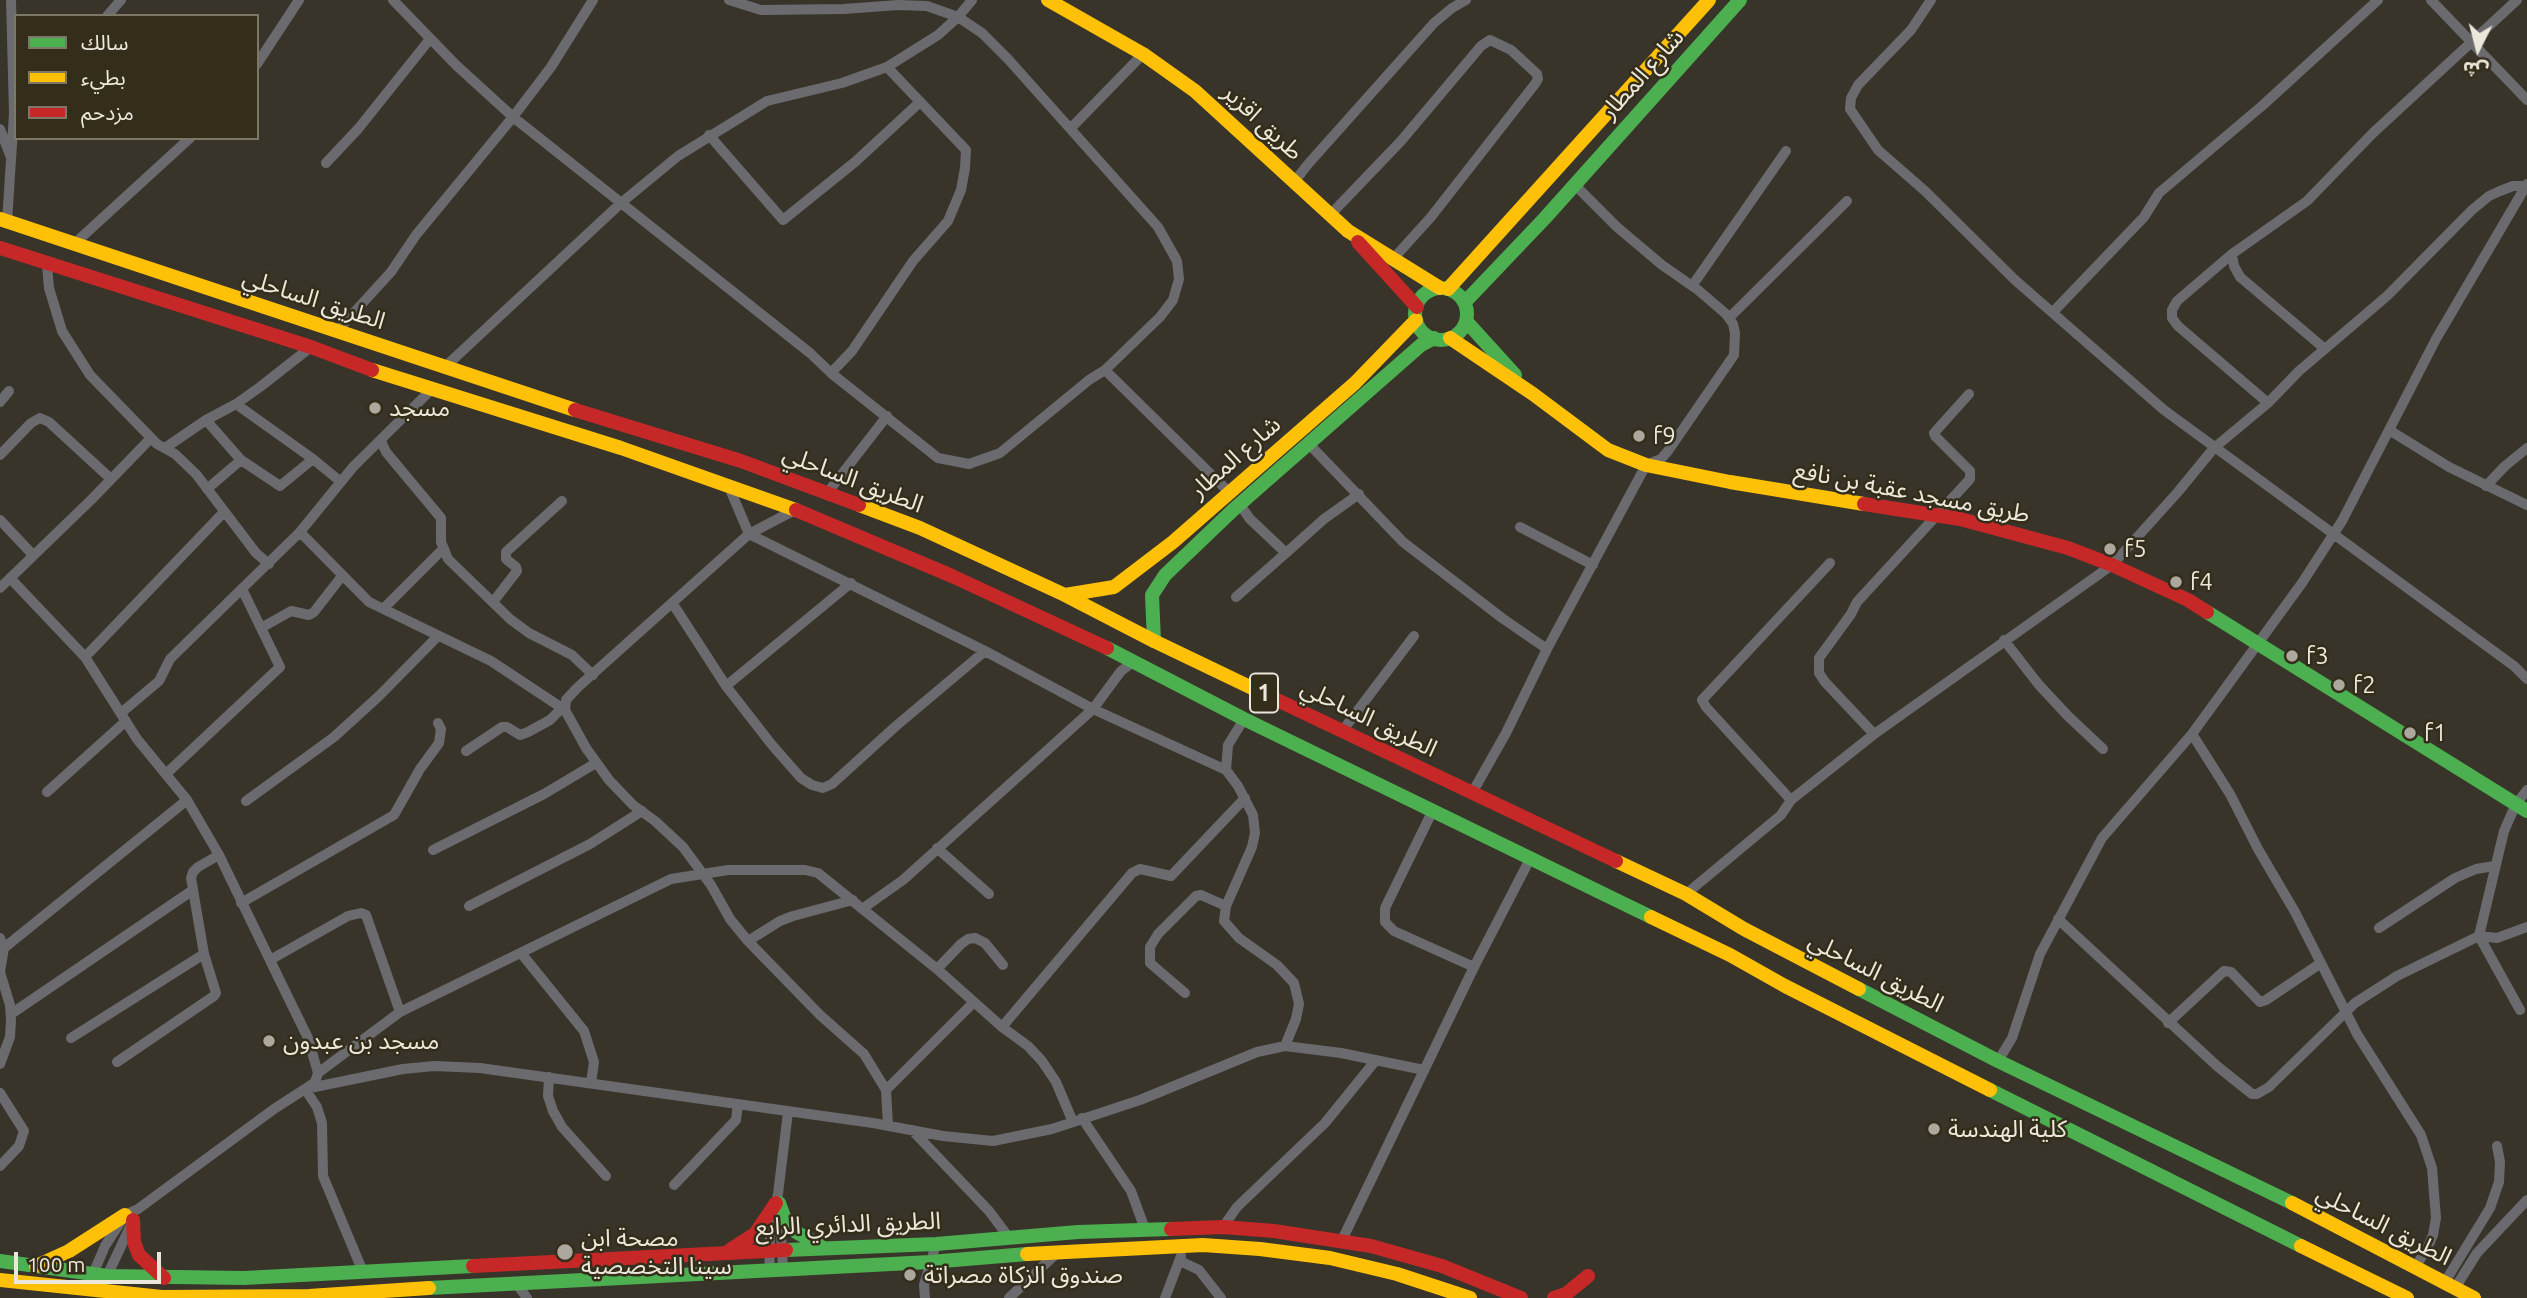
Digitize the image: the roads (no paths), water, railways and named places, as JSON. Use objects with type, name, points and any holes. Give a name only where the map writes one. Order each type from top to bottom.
[{"type":"main road","name":"شارع المطار","points":[[1444,288],[1709,0]]},
{"type":"main road","name":"شارع المطار","points":[[1465,302],[1740,0]]},
{"type":"main road","name":"طريق اقزير","points":[[1057,2],[1143,54],[1195,91],[1348,231],[1444,288]]},
{"type":"main road","name":"الطريق الساحلي","points":[[4,220],[551,403],[741,461],[920,528],[1686,894],[1744,929],[1998,1061],[2254,1183],[2474,1298]]},
{"type":"main road","points":[[1348,231],[1417,314],[1423,331],[1434,338],[1450,338],[1460,331],[1466,321],[1465,302],[1455,292],[1444,288],[1424,294],[1417,314]]},
{"type":"main road","name":"الطريق الساحلي","points":[[0,248],[311,347],[382,374],[621,448],[794,510],[952,576],[1135,661],[1244,719],[1730,955],[1785,986],[2202,1198],[2407,1298]]},
{"type":"main road","name":"شارع المطار","points":[[1065,595],[1114,587],[1173,542],[1355,383],[1417,314]]},
{"type":"main road","name":"طريق مسجد عقبة بن نافع","points":[[1466,321],[1533,394]]},
{"type":"main road","name":"شارع المطار","points":[[1154,641],[1152,595],[1165,575],[1412,353],[1434,338]]},
{"type":"main road","name":"طريق مسجد عقبة بن نافع","points":[[1450,338],[1533,394],[1595,442],[1625,458],[1646,465],[1730,482],[1935,515],[2020,534],[2112,565],[2188,600],[2521,808]]},
{"type":"main road","points":[[1173,542],[1186,556]]},
{"type":"main road","points":[[1730,955],[1738,954],[1748,946],[1749,941],[1744,929]]},
{"type":"main road","points":[[1785,986],[1784,969],[1802,960]]},
{"type":"main road","points":[[778,1200],[786,1222],[796,1232],[823,1247]]},
{"type":"main road","points":[[728,1252],[755,1234],[778,1200]]},
{"type":"main road","points":[[34,1267],[69,1251],[132,1215],[134,1242],[139,1255],[164,1278]]},
{"type":"main road","name":"الطريق الدائري الرابع","points":[[0,1261],[100,1275],[244,1278],[1223,1227],[1342,1240],[1442,1266],[1522,1297]]},
{"type":"main road","name":"الطريق الدائري الرابع","points":[[0,1280],[95,1294],[160,1297],[389,1295],[516,1283],[930,1262],[1059,1251],[1181,1254],[1229,1246],[1329,1258],[1397,1274],[1470,1298]]},
{"type":"main road","points":[[95,1294],[100,1275]]},
{"type":"main road","points":[[1554,1298],[1566,1294],[1588,1276],[1584,1298]]},
{"type":"main road","points":[[39,1284],[56,1298]]},
{"type":"street","points":[[11,0],[14,84]]},
{"type":"street","points":[[109,14],[121,0]]},
{"type":"street","points":[[259,61],[299,0]]},
{"type":"street","points":[[393,0],[513,117],[938,457],[969,464],[1000,453],[1105,370],[1160,317],[1173,300],[1179,279],[1177,261],[1158,227],[982,33],[958,17],[927,6],[761,10],[729,0]]},
{"type":"street","points":[[338,330],[391,272],[416,236],[513,117],[551,66],[593,0]]},
{"type":"street","points":[[446,366],[621,203],[678,156],[767,101],[842,83],[887,67],[938,35],[972,0]]},
{"type":"street","points":[[1294,182],[1434,23],[1466,0]]},
{"type":"street","points":[[1931,0],[1911,30],[1858,85],[1851,98],[1850,109],[1878,150],[1925,191],[2015,280],[2164,410],[2514,666],[2527,679]]},
{"type":"street","points":[[2053,312],[2144,218],[2159,193],[2263,105],[2378,0]]},
{"type":"street","points":[[2431,0],[2527,100]]},
{"type":"street","points":[[2268,403],[2178,326],[2172,318],[2172,310],[2177,301],[2232,254],[2307,201],[2373,133],[2517,0]]},
{"type":"street","points":[[326,163],[358,129],[430,39]]},
{"type":"street","points":[[1331,214],[1401,141],[1481,46],[1490,40],[1511,50],[1531,67],[1538,79],[1431,217],[1393,259]]},
{"type":"street","points":[[1071,128],[1143,54]]},
{"type":"street","points":[[831,373],[852,351],[913,261],[948,221],[961,190],[965,150],[887,67]]},
{"type":"street","points":[[709,135],[783,220],[855,162],[919,102]]},
{"type":"street","points":[[4,220],[14,123]]},
{"type":"street","points":[[0,129],[11,157]]},
{"type":"street","points":[[73,245],[188,140]]},
{"type":"street","points":[[1692,286],[1786,151]]},
{"type":"street","points":[[1472,793],[1646,465],[1661,459],[1668,451],[1734,355],[1735,333],[1729,318],[1617,227],[1574,184]]},
{"type":"street","points":[[1686,894],[1781,816],[1791,800],[1874,734],[2112,565],[2214,448],[2387,296],[2472,210],[2489,196],[2513,186],[2526,185]]},
{"type":"street","points":[[1998,1061],[2012,1038],[2040,954],[2102,838],[2192,734],[2302,583],[2333,534],[2436,339],[2526,185]]},
{"type":"street","points":[[1729,318],[1847,201]]},
{"type":"street","points":[[2232,254],[2240,277],[2325,349]]},
{"type":"street","points":[[47,265],[55,312],[72,351],[90,376],[150,438],[196,474],[256,553],[269,564]]},
{"type":"street","points":[[165,448],[206,420],[236,404],[311,347]]},
{"type":"street","points":[[1105,370],[1229,492]]},
{"type":"street","points":[[47,792],[159,681],[170,659],[269,564],[300,532],[341,482],[433,388]]},
{"type":"street","points":[[0,401],[9,391]]},
{"type":"street","points":[[1874,734],[1825,682],[1819,673],[1819,658],[1857,602],[1970,479],[1972,475],[1934,433],[1969,394]]},
{"type":"street","points":[[236,404],[341,482]]},
{"type":"street","points":[[828,492],[887,416]]},
{"type":"street","points":[[0,455],[31,423],[40,418],[49,422],[111,480]]},
{"type":"street","points":[[206,420],[241,460],[280,486],[313,459]]},
{"type":"street","points":[[2389,430],[2449,467],[2527,505]]},
{"type":"street","points":[[0,588],[111,480],[150,438]]},
{"type":"street","points":[[381,441],[386,452],[441,519],[443,549],[459,570],[529,633],[572,655],[593,675]]},
{"type":"street","points":[[1309,444],[1403,542],[1502,618],[1548,649]]},
{"type":"street","points":[[2486,486],[2527,448]]},
{"type":"street","points":[[208,489],[241,460]]},
{"type":"street","points":[[728,486],[749,534],[985,651],[1093,709],[1226,770],[1253,815],[1255,833],[1252,847],[1226,906],[1224,922],[1229,930],[1287,973],[1298,992],[1296,1019],[1285,1046]]},
{"type":"street","points":[[1236,597],[1324,519],[1359,494]]},
{"type":"street","points":[[493,603],[517,571],[506,559],[506,552],[562,501]]},
{"type":"street","points":[[1240,505],[1257,526],[1286,553]]},
{"type":"street","points":[[466,751],[502,727],[520,735],[550,720],[563,709],[566,700],[749,534],[794,510]]},
{"type":"street","points":[[85,657],[224,512]]},
{"type":"street","points":[[0,520],[33,555]]},
{"type":"street","points":[[1520,527],[1593,565]]},
{"type":"street","points":[[300,532],[369,602],[491,661],[563,709],[596,763],[618,789],[683,847],[748,942],[820,1015],[864,1054],[886,1090],[888,1125]]},
{"type":"street","points":[[383,609],[443,549]]},
{"type":"street","points":[[1791,800],[1706,707],[1702,699],[1830,563]]},
{"type":"street","points":[[261,628],[291,611],[309,615],[314,612],[342,576]]},
{"type":"street","points":[[10,578],[85,657],[123,717],[187,800],[219,855],[308,1038],[318,1073],[315,1082],[229,1140],[132,1215],[100,1275]]},
{"type":"street","points":[[726,686],[851,583]]},
{"type":"street","points":[[167,773],[278,670],[279,662],[242,589]]},
{"type":"street","points":[[673,604],[726,686],[801,778],[823,788],[832,784],[985,651]]},
{"type":"street","points":[[246,801],[334,737],[438,636]]},
{"type":"street","points":[[1343,730],[1414,636]]},
{"type":"street","points":[[2004,640],[2046,693],[2103,749]]},
{"type":"street","points":[[862,909],[903,880],[1093,709],[1121,671],[1135,661]]},
{"type":"street","points":[[1226,770],[1228,746],[1244,719]]},
{"type":"street","points":[[241,903],[394,815],[420,769],[439,743],[441,729],[438,723]]},
{"type":"street","points":[[2192,734],[2230,794],[2345,1012],[2417,1127],[2432,1168],[2436,1201],[2434,1227],[2427,1250],[2415,1267]]},
{"type":"street","points":[[433,850],[544,794],[596,763]]},
{"type":"street","points":[[2520,1010],[2479,936],[2504,831],[2521,808],[2527,790]]},
{"type":"street","points":[[1002,1027],[1132,873],[1140,869],[1171,876],[1245,799]]},
{"type":"street","points":[[0,1064],[10,1037],[11,1014],[0,972],[2,943],[187,800]]},
{"type":"street","points":[[1433,810],[1385,908],[1385,922],[1394,932],[1474,967]]},
{"type":"street","points":[[469,906],[590,844],[642,811]]},
{"type":"street","points":[[937,848],[989,894]]},
{"type":"street","points":[[117,1062],[214,996],[215,986],[204,954],[193,890],[193,872],[219,855]]},
{"type":"street","points":[[1342,1240],[1474,967],[1530,859]]},
{"type":"street","points":[[2379,928],[2455,877],[2494,866]]},
{"type":"street","points":[[318,1073],[400,1012],[671,879],[728,870],[805,870],[818,873],[853,900],[937,969],[973,1003],[1028,1046],[1056,1082],[1077,1120],[1131,1191],[1145,1229]]},
{"type":"street","points":[[11,1014],[193,890]]},
{"type":"street","points":[[1185,993],[1150,963],[1150,947],[1157,934],[1196,896],[1200,895],[1226,906]]},
{"type":"street","points":[[748,942],[780,921],[853,900]]},
{"type":"street","points":[[270,960],[348,916],[361,913],[366,915],[400,1012]]},
{"type":"street","points":[[2058,919],[2168,1023],[2252,1094],[2258,1094],[2269,1087],[2345,1012],[2398,976],[2479,936],[2497,938],[2527,928]]},
{"type":"street","points":[[937,969],[961,944],[975,938],[985,943],[1003,965]]},
{"type":"street","points":[[521,953],[584,1031],[594,1062],[591,1083]]},
{"type":"street","points":[[71,1038],[204,954]]},
{"type":"street","points":[[2168,1023],[2224,971],[2231,972],[2260,1002],[2321,963]]},
{"type":"street","points":[[886,1090],[973,1003]]},
{"type":"street","points":[[305,1089],[403,1069],[434,1066],[480,1068],[993,1141],[1052,1129],[1140,1100],[1257,1052],[1285,1046],[1424,1070]]},
{"type":"street","points":[[1223,1227],[1237,1207],[1325,1123],[1376,1060]]},
{"type":"street","points":[[549,1077],[548,1096],[562,1127],[606,1176]]},
{"type":"street","points":[[305,1089],[317,1107],[322,1123],[323,1175],[363,1272]]},
{"type":"street","points":[[0,1093],[24,1132],[19,1146],[0,1166]]},
{"type":"street","points":[[674,1185],[736,1120],[738,1104]]},
{"type":"street","points":[[777,1269],[778,1200],[788,1112]]},
{"type":"street","points":[[912,1130],[989,1211],[1010,1238]]},
{"type":"street","points":[[2450,1285],[2490,1208],[2499,1182],[2500,1162],[2497,1146]]},
{"type":"street","points":[[2450,1285],[2527,1200]]},
{"type":"street","points":[[925,1298],[925,1285],[936,1244]]},
{"type":"street","points":[[1009,1298],[1059,1251]]},
{"type":"street","points":[[1165,1298],[1181,1254],[1199,1270],[1221,1298]]},
{"type":"street","points":[[516,1283],[527,1298]]},
{"type":"place","name":"مسجد","points":[[375,408]]},
{"type":"place","name":"f9","points":[[1639,436]]},
{"type":"place","name":"f5","points":[[2110,549]]},
{"type":"place","name":"f4","points":[[2176,582]]},
{"type":"place","name":"f3","points":[[2292,656]]},
{"type":"place","name":"f2","points":[[2339,685]]},
{"type":"place","name":"f1","points":[[2410,733]]},
{"type":"place","name":"مسجد بن عبدون","points":[[269,1041]]},
{"type":"place","name":"كلية الهندسة","points":[[1934,1129]]},
{"type":"place","name":"مصحة ابن سينا التخصصية","points":[[565,1252]]},
{"type":"place","name":"صندوق الزكاة مصراتة","points":[[910,1275]]}]
